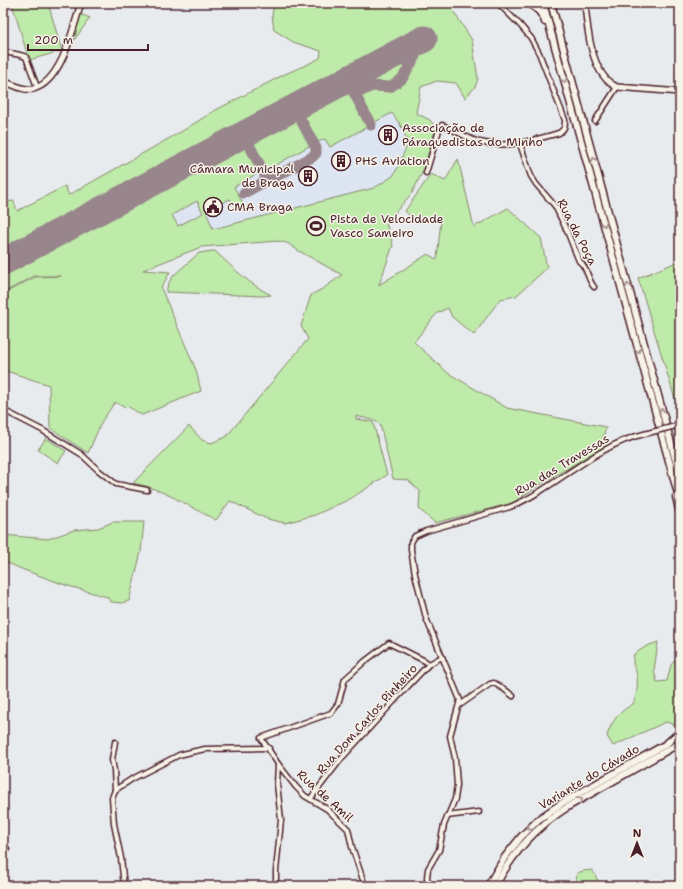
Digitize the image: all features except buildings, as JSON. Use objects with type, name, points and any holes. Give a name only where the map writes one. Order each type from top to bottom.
[{"type":"main road","points":[[528,3],[537,9],[544,18],[554,42]]},
{"type":"main road","points":[[543,3],[680,501]]},
{"type":"main road","points":[[551,3],[680,476]]},
{"type":"main road","points":[[554,3],[559,32]]},
{"type":"main road","points":[[674,480],[674,489],[680,514]]},
{"type":"main road","name":"Variante do Cávado","points":[[488,886],[505,857],[521,837],[539,819],[562,803],[666,744],[680,732]]},
{"type":"main road","name":"Variante do Cávado","points":[[495,886],[510,860],[524,844],[554,816],[680,743]]},
{"type":"street","points":[[3,81],[21,88],[32,89],[49,81],[62,59],[81,3]]},
{"type":"street","points":[[426,173],[439,130],[442,125],[479,142],[500,145],[520,144],[563,131],[565,120],[539,52],[531,38],[498,3]]},
{"type":"street","points":[[585,3],[588,28],[599,70],[611,85],[617,87],[680,92]]},
{"type":"street","points":[[3,52],[26,56],[37,87]]},
{"type":"street","points":[[595,121],[617,87]]},
{"type":"street","name":"Rua da Poça","points":[[520,144],[531,176],[554,206],[580,261],[584,264],[590,282],[594,287]]},
{"type":"street","points":[[3,410],[42,430],[81,454],[116,484],[146,490]]},
{"type":"street","name":"Rua das Travessas","points":[[442,657],[426,618],[415,574],[411,542],[415,536],[426,531],[510,507],[522,502],[580,464],[614,445],[631,437],[680,425]]},
{"type":"street","name":"Rua de Amil","points":[[365,886],[352,848],[348,829],[327,809],[311,798],[305,796],[296,787],[278,764],[269,748],[261,738],[331,713],[338,704],[345,679],[389,643],[429,664]]},
{"type":"street","points":[[428,886],[428,869],[438,850],[447,816],[455,799],[457,785],[455,758],[450,736],[460,705],[460,700],[442,657]]},
{"type":"street","name":"Rua Dom Carlos Pinheiro","points":[[311,798],[341,759],[396,699],[429,664],[442,657]]},
{"type":"street","points":[[460,705],[490,684],[494,683],[512,696]]},
{"type":"street","points":[[115,742],[112,760],[115,790],[112,798],[114,824],[121,858],[124,886]]},
{"type":"street","points":[[115,790],[132,779],[179,756],[191,752],[205,749],[269,748]]},
{"type":"street","points":[[276,886],[276,870],[281,820],[277,784],[278,764]]},
{"type":"street","points":[[447,816],[479,812]]},
{"type":"shaded area","points":[[431,17],[427,75],[402,118],[432,122],[434,126],[403,181],[3,284],[3,240]]},
{"type":"green space","points":[[12,3],[48,3],[62,51],[29,60]]},
{"type":"green space","points":[[274,3],[448,3],[472,40],[478,79],[475,87],[465,98],[456,83],[437,81],[421,87],[416,113],[430,120],[436,128],[423,171],[412,193],[386,223],[393,245],[379,285],[428,254],[437,260],[441,219],[411,217],[405,211],[431,174],[445,181],[458,159],[474,227],[508,208],[541,238],[547,268],[516,296],[500,299],[474,335],[452,317],[448,308],[437,313],[414,342],[448,373],[507,408],[606,427],[602,441],[606,446],[512,503],[435,523],[419,509],[420,491],[408,480],[393,479],[380,424],[373,420],[356,416],[356,419],[373,422],[387,475],[350,499],[315,515],[285,523],[267,519],[230,501],[216,520],[165,493],[144,485],[133,483],[189,426],[202,440],[211,443],[226,437],[308,339],[301,326],[311,295],[342,275],[287,243],[278,241],[201,247],[143,270],[170,272],[161,288],[196,370],[201,391],[142,415],[127,406],[125,408],[115,402],[102,421],[88,453],[50,428],[49,385],[3,370],[3,294],[35,277],[61,276],[34,276],[3,293],[3,270],[242,143],[246,145],[260,172],[234,187],[244,205],[236,209],[230,199],[206,211],[213,229],[374,188],[393,176],[408,143],[401,126],[392,113],[373,123],[359,96],[372,89],[391,89],[404,81],[420,53],[428,45],[421,33],[3,254],[3,202],[14,201],[17,211],[65,186],[69,195],[184,130],[214,111],[285,74],[320,58],[321,51],[293,42],[274,30],[272,15]],"holes":[[[197,201],[203,213],[178,226],[172,215]]]},
{"type":"green space","points":[[80,14],[90,18],[67,50]]},
{"type":"green space","points":[[405,57],[409,60],[409,63],[402,76],[390,84],[372,83],[358,90],[355,89],[355,83]]},
{"type":"green space","points":[[344,89],[350,91],[369,126],[330,147],[325,139],[318,142],[316,141],[301,113],[302,111]]},
{"type":"green space","points":[[292,116],[296,117],[311,145],[269,169],[265,168],[251,142],[251,138]]},
{"type":"green space","points":[[215,251],[248,281],[271,295],[263,296],[166,292],[168,284],[174,275],[199,253]]},
{"type":"green space","points":[[677,262],[680,264],[680,410],[678,409],[638,278]]},
{"type":"green space","points":[[46,438],[66,451],[58,463],[38,450]]},
{"type":"green space","points":[[113,522],[144,522],[141,552],[129,601],[122,603],[111,602],[107,597],[65,585],[3,561],[3,535],[48,539],[74,530],[98,528]]},
{"type":"green space","points":[[658,642],[654,671],[657,682],[667,681],[671,665],[680,654],[680,722],[678,726],[666,722],[613,746],[607,736],[611,726],[620,713],[633,704],[636,693],[637,680],[633,664],[634,654],[647,646]]},
{"type":"green space","points":[[592,870],[601,886],[571,886],[570,884],[576,881],[577,873]]},
{"type":"taxiway","points":[[355,94],[372,86],[390,87],[402,79],[414,59],[420,41]]},
{"type":"taxiway","points":[[341,83],[347,83],[350,85],[371,125]]},
{"type":"taxiway","points":[[265,174],[269,177],[275,177],[312,157],[316,153],[316,148],[297,113],[295,110],[289,110]]},
{"type":"taxiway","points":[[238,137],[243,137],[246,139],[266,177],[264,182],[244,193]]},
{"type":"runway","points":[[3,262],[424,39]]},
{"type":"place","name":"Associação de Páraquedistas do Minho","points":[[388,135]]},
{"type":"place","name":"PHS Aviation","points":[[341,161]]},
{"type":"place","name":"Câmara Municipal de Braga","points":[[308,176]]},
{"type":"place","name":"CMA Braga","points":[[213,207]]},
{"type":"place","name":"Pista de Velocidade Vasco Sameiro","points":[[316,226]]}]
